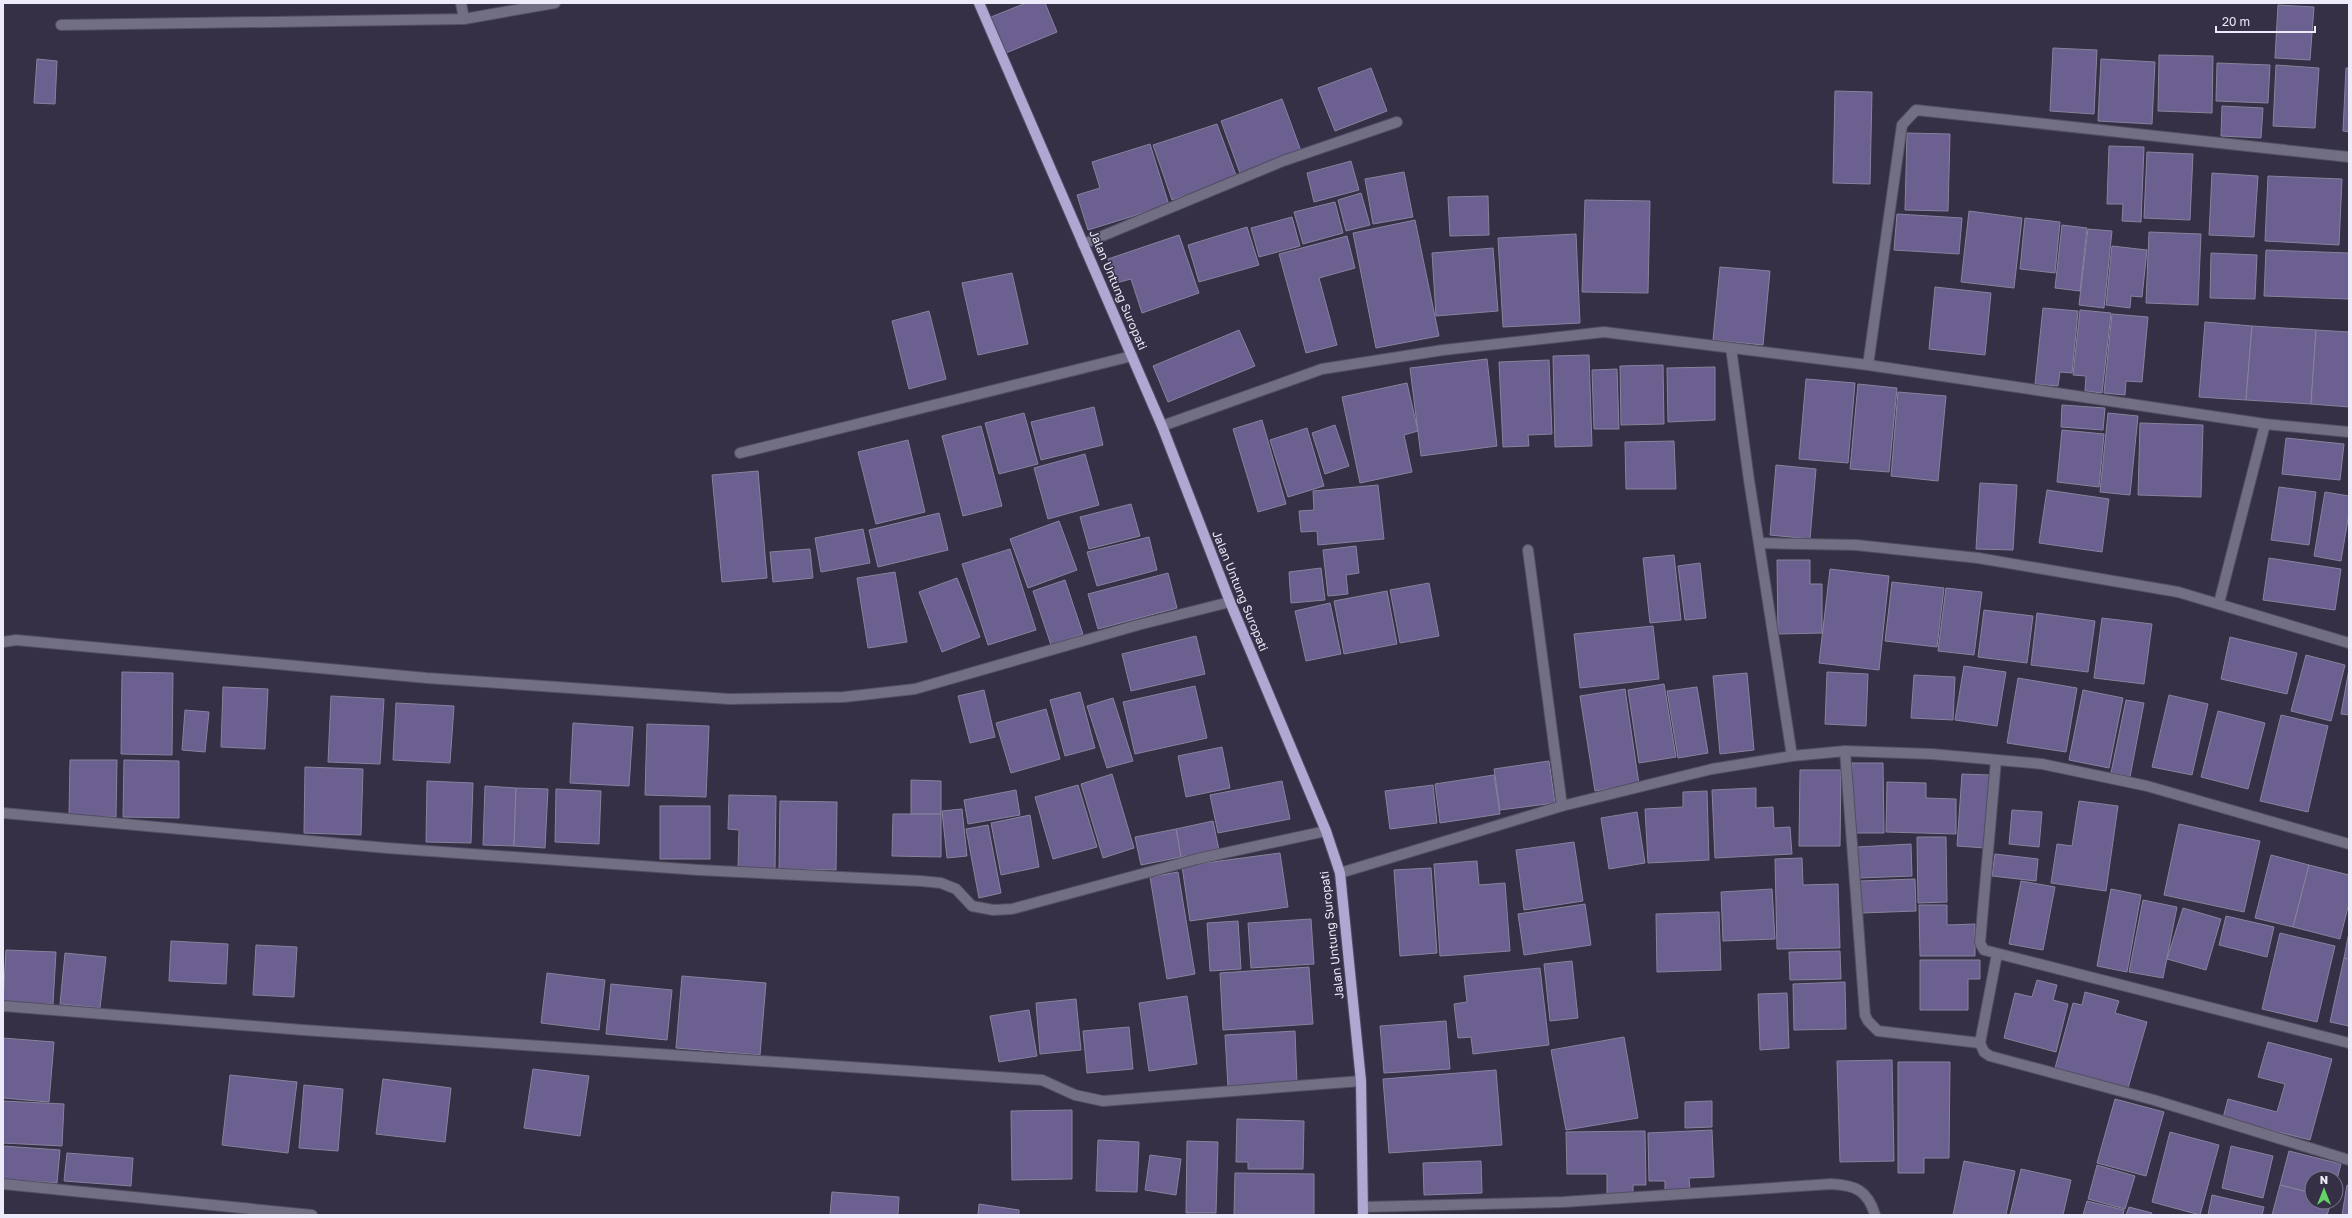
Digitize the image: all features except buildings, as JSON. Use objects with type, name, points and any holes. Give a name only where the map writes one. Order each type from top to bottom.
[{"type":"main road","name":"Jalan Untung Suropati","points":[[979,3],[1162,426],[1230,602],[1326,831],[1340,873],[1361,1081],[1363,1211]]},
{"type":"street","points":[[461,3],[464,20]]},
{"type":"street","points":[[61,25],[464,20],[555,3]]},
{"type":"street","points":[[1868,365],[1902,125],[1916,110],[2349,157]]},
{"type":"street","points":[[1083,244],[1283,161],[1397,122]]},
{"type":"street","points":[[1162,426],[1322,369],[1443,350],[1604,332],[1868,365],[2348,435]]},
{"type":"street","points":[[1731,348],[1792,756]]},
{"type":"street","points":[[740,453],[1132,356]]},
{"type":"street","points":[[2219,603],[2265,424]]},
{"type":"street","points":[[1759,543],[1856,545],[1978,558],[2178,592],[2349,643]]},
{"type":"street","points":[[1528,550],[1562,806]]},
{"type":"street","points":[[3,642],[16,640],[427,678],[721,698],[844,696],[915,689],[1138,625],[1230,602]]},
{"type":"street","points":[[1845,751],[1865,1015],[1868,1021],[1878,1031],[1980,1043]]},
{"type":"street","points":[[1340,873],[1562,806],[1712,769],[1792,756],[1845,751],[1932,754],[2042,764],[2147,786],[2349,844]]},
{"type":"street","points":[[1996,760],[1980,942],[1984,950],[2349,1043]]},
{"type":"street","points":[[3,813],[395,848],[699,870],[921,881],[941,883],[956,889],[972,906],[993,910],[1012,909],[1197,859],[1326,831]]},
{"type":"street","points":[[1997,954],[1980,1043],[1984,1052],[1990,1056],[2154,1100],[2349,1160]]},
{"type":"street","points":[[3,1006],[302,1030],[1042,1080],[1075,1095],[1103,1101],[1361,1081]]},
{"type":"street","points":[[3,1184],[312,1215]]},
{"type":"street","points":[[1363,1211],[1563,1202],[1832,1184],[1848,1185],[1862,1192],[1871,1203],[1875,1215]]}]
